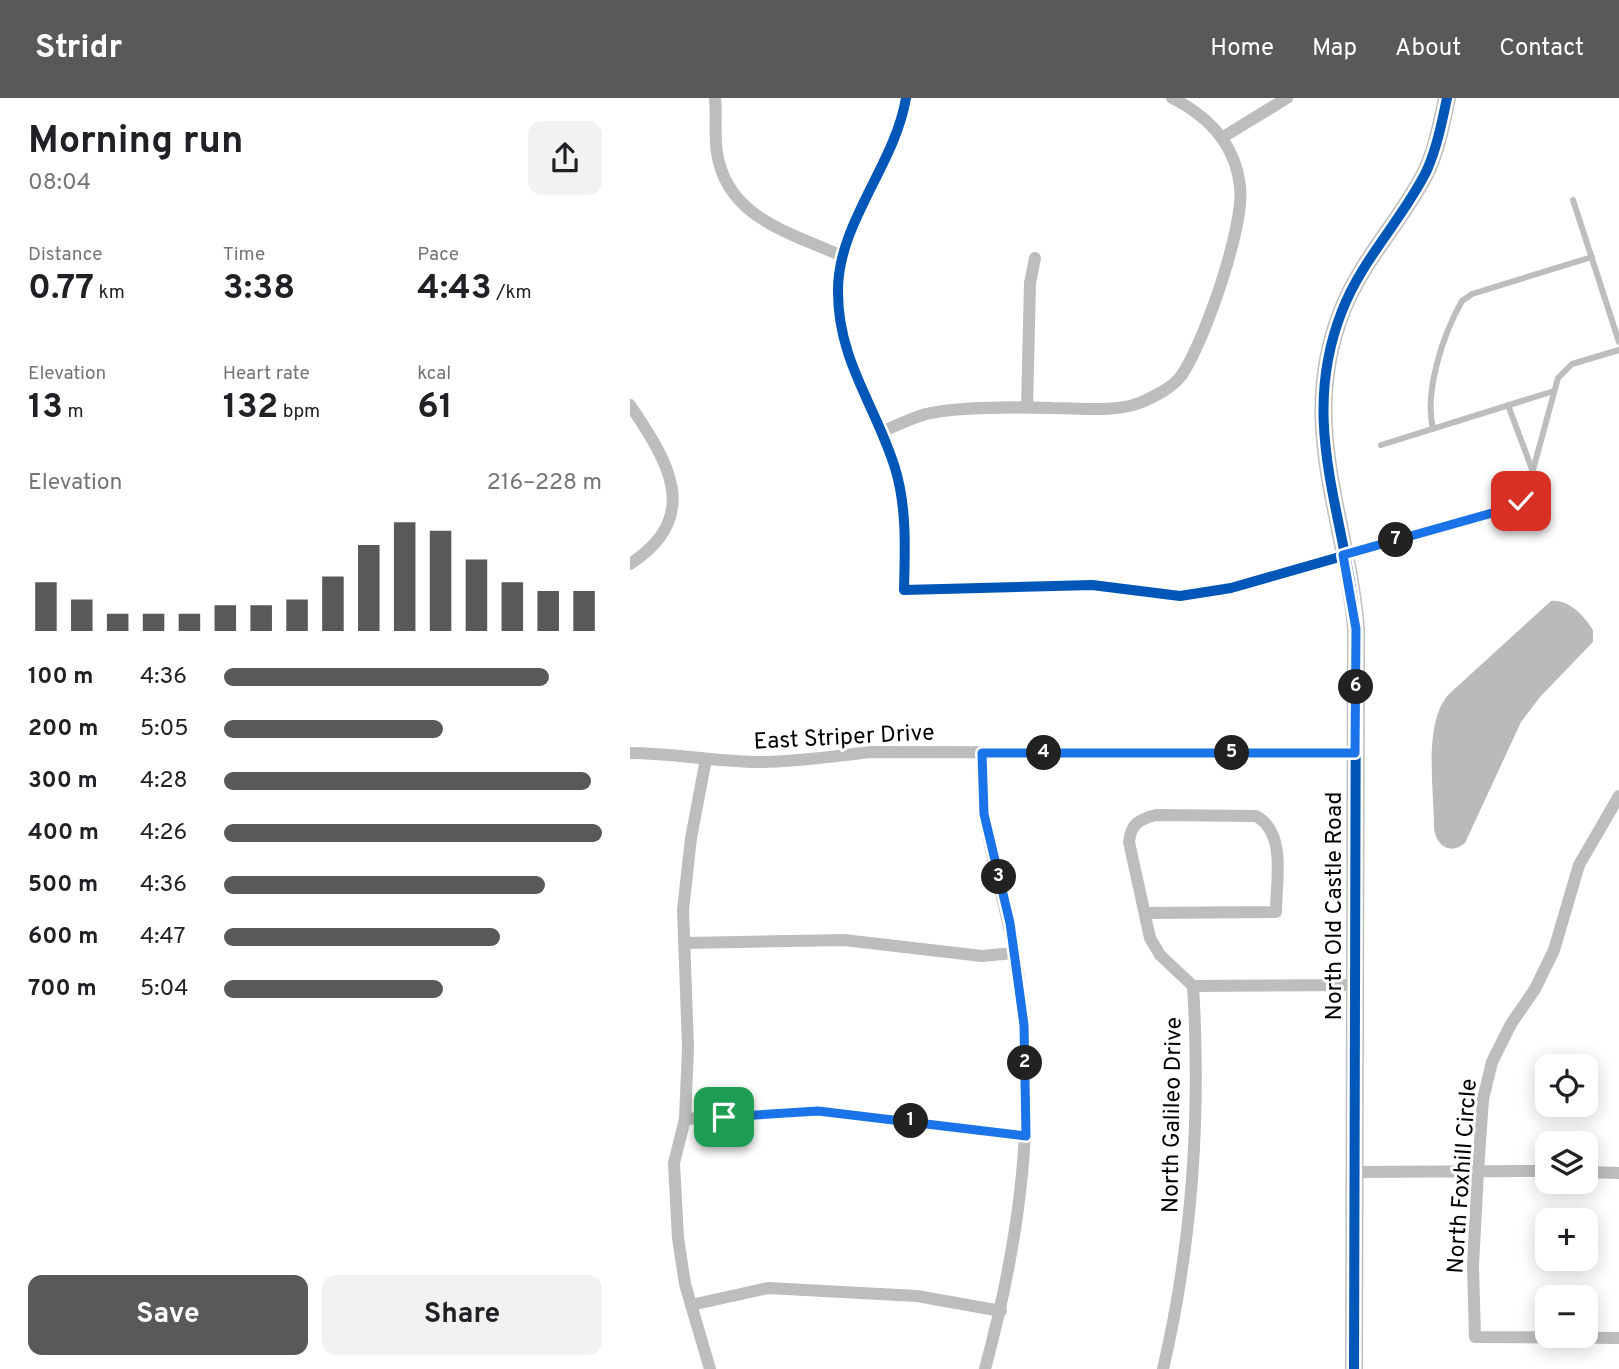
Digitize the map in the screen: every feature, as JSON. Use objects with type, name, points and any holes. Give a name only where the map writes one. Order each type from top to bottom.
[{"type":"street","points":[[715,98],[716,150],[724,182],[741,205],[767,222],[840,256]]},
{"type":"street","points":[[906,98],[899,127],[840,256],[838,291],[841,334],[854,373],[896,469],[904,511],[904,590],[1092,585],[1180,596],[1231,588],[1343,555]]},
{"type":"street","points":[[881,432],[925,415],[1027,407],[1104,408],[1138,404],[1160,394],[1180,378],[1196,348],[1240,217],[1240,186],[1223,137],[1192,108],[1172,98]]},
{"type":"street","points":[[1223,137],[1287,98]]},
{"type":"street","name":"North Old Castle Road","points":[[1354,1369],[1356,629],[1322,436],[1324,374],[1332,339],[1356,280],[1427,169],[1447,98]]},
{"type":"street","points":[[1027,407],[1030,284],[1035,258]]},
{"type":"street","points":[[630,405],[668,465],[673,498],[670,515],[656,542],[630,564]]},
{"type":"street","name":"East Striper Drive","points":[[630,753],[670,753],[706,759],[756,762],[816,759],[872,752],[1355,753]]},
{"type":"street","points":[[982,753],[984,814],[1014,953],[1024,1025],[1026,1136],[1016,1241],[985,1369]]},
{"type":"street","points":[[706,759],[686,873],[688,1008],[685,1119],[674,1163],[678,1238],[691,1305],[710,1369]]},
{"type":"street","name":"North Foxhill Circle","points":[[1619,796],[1579,865],[1554,950],[1535,989],[1511,1024],[1492,1062],[1483,1099],[1473,1266],[1475,1337],[1619,1338]]},
{"type":"street","points":[[1145,914],[1276,912],[1276,835],[1269,823],[1256,816],[1156,815],[1141,818],[1131,829],[1129,842],[1150,938],[1160,955],[1194,986],[1353,985]]},
{"type":"street","points":[[685,943],[844,940],[982,956],[1014,953]]},
{"type":"street","name":"North Galileo Drive","points":[[1163,1369],[1182,1281],[1195,1182],[1198,1104],[1194,986]]},
{"type":"street","points":[[685,1119],[818,1111],[1026,1136]]},
{"type":"street","points":[[1355,1172],[1535,1171]]},
{"type":"street","points":[[1598,1172],[1619,1173]]},
{"type":"street","points":[[691,1305],[768,1288],[917,1296],[1001,1311]]},
{"type":"lane","points":[[1573,200],[1619,342]]},
{"type":"lane","points":[[1433,429],[1429,414],[1432,385],[1462,301],[1472,294],[1592,257]]},
{"type":"lane","points":[[1343,555],[1513,507],[1527,492],[1558,378],[1572,364],[1619,350]]},
{"type":"lane","points":[[1381,445],[1554,391]]},
{"type":"lane","points":[[1508,405],[1533,473]]},
{"type":"shaded area","points":[[1551,601],[1564,603],[1581,614],[1593,630],[1593,642],[1540,697],[1521,722],[1465,843],[1454,849],[1444,847],[1435,833],[1432,776],[1433,738],[1441,706],[1449,694]]},
{"type":"cycle path","points":[[906,98],[891,147],[847,242],[840,267],[838,292],[844,340],[851,362],[887,445],[899,483],[904,528],[904,590],[1092,585],[1180,596],[1231,588],[1343,556]]},
{"type":"cycle path","points":[[1354,1369],[1356,629],[1329,471],[1324,432],[1324,393],[1329,353],[1342,311],[1360,274],[1427,170],[1447,98]]},
{"type":"route","points":[[724,1117],[762,1112],[818,1111],[1026,1136],[1024,1025],[1018,972],[1010,923],[984,814],[982,753],[1355,753],[1356,629],[1354,605],[1343,555],[1513,507],[1521,501]]}]
